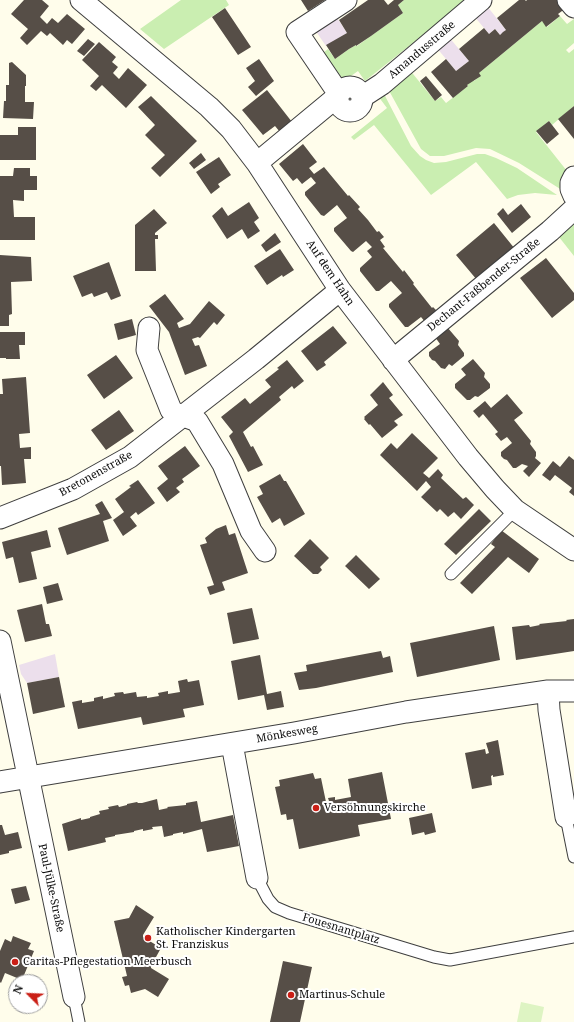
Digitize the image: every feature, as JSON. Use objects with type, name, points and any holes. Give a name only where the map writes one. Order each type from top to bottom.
[{"type":"street","name":"Auf dem Hahn","points":[[81,0],[221,118],[231,129],[258,163],[340,290],[468,457],[515,510],[574,550]]},
{"type":"street","points":[[258,163],[339,95],[297,32],[346,0]]},
{"type":"street","name":"Amandusstraße","points":[[339,95],[342,90],[350,87],[358,90],[362,97],[382,84],[481,0]]},
{"type":"street","points":[[568,0],[574,7]]},
{"type":"street","points":[[574,177],[571,183],[571,189],[574,196]]},
{"type":"street","name":"Dechant-Faßbender-Straße","points":[[394,360],[550,231],[574,209]]},
{"type":"street","name":"Bretonenstraße","points":[[0,518],[73,489],[130,457],[256,359],[340,290]]},
{"type":"street","points":[[148,328],[147,350],[172,410],[175,413],[197,421],[222,464],[251,531],[265,551]]},
{"type":"street","name":"Paul-Jülke-Straße","points":[[0,641],[74,998]]},
{"type":"street","points":[[548,691],[549,710],[566,817]]},
{"type":"street","name":"Mönkesweg","points":[[0,782],[232,744],[387,715],[548,691],[574,691]]},
{"type":"street","name":"Fouesnantplatz","points":[[232,744],[257,878]]},
{"type":"lane","points":[[451,574],[515,510]]},
{"type":"lane","points":[[566,817],[574,857]]},
{"type":"lane","name":"Fouesnantplatz","points":[[257,878],[268,899],[275,907],[289,913],[434,957],[450,960],[574,937]]},
{"type":"lane","points":[[74,998],[79,1022]]},
{"type":"shaded area","points":[[487,6],[506,30],[500,35],[495,29],[489,34],[474,16]]},
{"type":"shaded area","points":[[336,16],[347,33],[326,46],[315,30]]},
{"type":"shaded area","points":[[448,36],[469,61],[456,71],[436,47]]},
{"type":"shaded area","points":[[55,654],[59,677],[27,683],[21,674],[19,665]]},
{"type":"green space","points":[[181,0],[226,0],[229,5],[164,49],[140,29]]},
{"type":"green space","points":[[404,0],[467,0],[365,81],[358,71],[344,81],[323,53],[328,49],[335,59],[349,49],[356,45],[357,46],[403,13],[398,5]]},
{"type":"green space","points":[[560,16],[567,24],[574,19],[574,43],[566,50],[569,53],[574,49],[574,106],[552,125],[549,121],[536,132],[567,171],[565,192],[519,163],[490,149],[476,148],[444,156],[430,156],[421,149],[387,87],[409,69],[435,101],[441,97],[446,103],[468,86],[467,85],[473,79],[474,81],[479,77],[479,73],[542,21],[547,27]]},
{"type":"green space","points":[[383,92],[411,146],[426,160],[434,163],[446,162],[477,154],[485,154],[517,168],[557,195],[535,193],[518,195],[507,199],[476,162],[431,195],[374,125],[354,140],[351,137],[387,108],[378,96]]},
{"type":"green space","points":[[574,224],[574,256],[559,237]]},
{"type":"green space","points":[[521,1002],[544,1007],[541,1022],[517,1022]]},
{"type":"building","points":[[24,0],[42,0],[49,6],[40,17],[47,24],[52,18],[58,23],[67,14],[85,29],[72,44],[67,40],[63,45],[50,33],[47,36],[41,31],[27,45],[20,38],[28,29],[11,14]]},
{"type":"building","points":[[301,0],[325,0],[308,11]]},
{"type":"building","points":[[368,0],[384,0],[388,5],[394,0],[404,0],[398,5],[403,13],[335,59],[326,45],[347,33],[339,20]]},
{"type":"building","points":[[519,0],[559,0],[566,8],[558,14],[560,16],[546,27],[542,21],[479,73],[481,76],[467,85],[468,86],[453,98],[431,72],[446,59],[456,71],[469,61],[459,49],[484,28],[489,34],[495,29],[500,35],[506,30],[497,18]]},
{"type":"building","points":[[225,8],[251,47],[238,55],[212,17]]},
{"type":"building","points":[[88,39],[95,44],[84,56],[77,51]]},
{"type":"building","points":[[99,42],[116,57],[112,62],[118,67],[113,73],[119,79],[128,68],[147,85],[126,108],[102,85],[96,91],[90,86],[99,76],[82,60]]},
{"type":"building","points":[[259,59],[274,81],[256,96],[248,87],[255,81],[246,68]]},
{"type":"building","points":[[12,62],[26,75],[25,102],[34,102],[33,119],[3,118],[4,101],[6,101],[6,85],[9,85],[9,63]]},
{"type":"building","points":[[426,76],[442,95],[435,101],[420,81]]},
{"type":"building","points":[[267,90],[292,122],[280,132],[275,126],[263,135],[242,110]]},
{"type":"building","points":[[151,96],[197,141],[160,177],[151,168],[165,155],[145,135],[155,125],[138,107]]},
{"type":"building","points":[[574,106],[574,139],[558,119]]},
{"type":"building","points":[[549,121],[559,134],[547,144],[536,131]]},
{"type":"building","points":[[18,127],[36,127],[36,160],[0,160],[0,135],[18,135]]},
{"type":"building","points":[[303,144],[317,162],[309,168],[314,174],[324,167],[348,196],[349,195],[360,207],[358,209],[377,232],[379,231],[384,237],[380,240],[385,247],[383,248],[403,272],[404,270],[432,308],[433,307],[439,313],[426,323],[421,317],[408,327],[405,327],[389,307],[389,304],[402,293],[391,281],[379,291],[376,291],[360,271],[360,268],[372,257],[367,251],[372,247],[366,241],[353,252],[351,251],[334,231],[334,228],[347,218],[337,205],[324,216],[321,215],[305,195],[305,192],[316,183],[311,177],[302,184],[297,178],[293,181],[279,164]]},
{"type":"building","points":[[201,153],[206,160],[194,169],[189,163]]},
{"type":"building","points":[[219,157],[231,175],[218,184],[220,187],[211,194],[196,172]]},
{"type":"building","points":[[14,168],[30,168],[30,176],[37,176],[37,190],[24,190],[24,201],[13,200],[14,217],[35,217],[35,240],[0,240],[0,176],[13,176]]},
{"type":"building","points":[[249,202],[259,218],[254,222],[260,231],[248,239],[242,229],[227,239],[212,216],[222,207],[228,216]]},
{"type":"building","points":[[521,204],[531,217],[512,233],[497,214],[503,208],[508,215]]},
{"type":"building","points":[[154,209],[167,223],[155,233],[155,235],[158,235],[158,239],[155,239],[156,271],[135,271],[135,225]]},
{"type":"building","points":[[494,223],[515,249],[477,280],[456,255]]},
{"type":"building","points":[[275,233],[281,242],[266,252],[261,245]]},
{"type":"building","points":[[280,249],[294,270],[283,277],[282,275],[267,285],[254,266]]},
{"type":"building","points":[[0,255],[31,257],[32,281],[11,282],[12,314],[9,315],[9,326],[0,326]]},
{"type":"building","points":[[546,258],[574,293],[574,300],[552,318],[520,278]]},
{"type":"building","points":[[109,262],[121,296],[111,300],[107,292],[94,297],[92,293],[82,297],[73,276]]},
{"type":"building","points":[[165,294],[184,319],[177,323],[179,328],[190,324],[209,301],[225,315],[217,325],[214,322],[200,338],[198,337],[192,339],[195,346],[199,345],[207,366],[185,375],[169,332],[149,306]]},
{"type":"building","points":[[132,319],[136,335],[118,340],[114,324]]},
{"type":"building","points":[[333,326],[347,343],[324,362],[326,365],[317,371],[301,351]]},
{"type":"building","points":[[447,327],[459,341],[458,345],[464,353],[464,356],[452,366],[449,364],[445,369],[441,368],[435,361],[432,360],[429,356],[429,352],[440,344],[435,337]]},
{"type":"building","points":[[0,332],[25,332],[25,345],[19,345],[20,359],[0,358]]},
{"type":"building","points":[[116,355],[133,378],[104,399],[87,375]]},
{"type":"building","points":[[473,359],[485,373],[484,377],[490,384],[490,388],[478,397],[475,396],[470,400],[467,400],[455,388],[455,384],[466,375],[461,369]]},
{"type":"building","points":[[287,360],[304,381],[294,389],[292,386],[279,397],[281,400],[243,432],[251,447],[253,446],[263,465],[248,472],[229,436],[233,432],[221,417],[245,398],[250,404],[271,387],[265,380],[279,369],[277,368]]},
{"type":"building","points":[[26,377],[30,433],[19,434],[20,448],[31,447],[31,459],[24,459],[26,483],[2,485],[0,466],[0,394],[3,394],[2,379]]},
{"type":"building","points":[[383,382],[393,395],[389,398],[403,415],[394,421],[398,425],[382,438],[370,424],[369,425],[364,417],[378,405],[370,395]]},
{"type":"building","points":[[507,394],[523,413],[514,420],[531,441],[530,444],[536,452],[535,458],[541,463],[529,477],[523,471],[528,466],[522,464],[516,468],[513,468],[507,460],[501,456],[501,452],[512,443],[507,437],[501,441],[495,434],[498,432],[483,414],[479,418],[473,411],[485,401],[491,408]]},
{"type":"building","points":[[119,410],[134,431],[106,450],[91,430]]},
{"type":"building","points":[[412,433],[438,458],[423,473],[429,478],[438,469],[443,475],[441,478],[463,499],[466,497],[474,505],[461,519],[454,512],[448,517],[440,509],[437,512],[421,497],[431,487],[426,481],[417,491],[380,455],[391,443],[397,449]]},
{"type":"building","points":[[185,446],[200,466],[182,479],[184,482],[176,488],[180,492],[167,502],[157,488],[168,479],[158,466]]},
{"type":"building","points":[[569,456],[574,460],[574,496],[569,492],[572,488],[555,475],[550,481],[542,475],[553,461],[560,467]]},
{"type":"building","points":[[280,474],[284,481],[286,481],[305,514],[284,526],[280,518],[272,523],[257,497],[263,494],[259,486]]},
{"type":"building","points":[[138,480],[155,503],[138,515],[136,512],[130,517],[137,526],[123,536],[113,520],[124,512],[115,499]]},
{"type":"building","points":[[102,501],[112,518],[103,521],[109,541],[67,555],[58,528],[100,514],[95,505]]},
{"type":"building","points":[[479,509],[491,521],[456,555],[444,544]]},
{"type":"building","points":[[226,525],[229,535],[235,533],[248,573],[222,582],[225,590],[210,595],[207,587],[214,585],[200,545],[207,543],[205,538],[216,529]]},
{"type":"building","points":[[47,530],[51,547],[31,552],[37,579],[19,583],[13,557],[6,559],[2,542]]},
{"type":"building","points":[[501,530],[539,559],[529,573],[508,557],[472,594],[460,583],[495,547],[491,544]]},
{"type":"building","points":[[310,539],[329,558],[320,567],[322,570],[318,574],[313,574],[294,556]]},
{"type":"building","points":[[356,555],[380,579],[369,589],[345,566]]},
{"type":"building","points":[[58,583],[63,600],[47,604],[43,587]]},
{"type":"building","points":[[42,604],[46,624],[49,624],[52,636],[25,642],[17,610]]},
{"type":"building","points":[[252,608],[259,639],[233,644],[227,613]]},
{"type":"building","points":[[574,619],[574,651],[516,660],[512,627],[529,625],[530,627],[540,625],[539,624]]},
{"type":"building","points":[[494,626],[500,660],[417,677],[410,643]]},
{"type":"building","points":[[381,651],[383,658],[390,656],[393,672],[316,688],[299,690],[294,673],[307,671],[306,665]]},
{"type":"building","points":[[260,655],[267,694],[281,691],[284,707],[267,710],[264,695],[238,700],[231,661]]},
{"type":"building","points":[[59,677],[65,707],[33,714],[27,683]]},
{"type":"building","points":[[187,679],[188,682],[199,680],[204,705],[183,709],[185,717],[143,725],[141,717],[78,729],[72,702],[82,700],[82,703],[94,701],[94,698],[103,696],[103,699],[115,696],[114,693],[123,692],[124,694],[136,692],[137,697],[147,696],[147,698],[159,696],[158,693],[168,691],[168,694],[180,692],[178,681]]},
{"type":"building","points":[[498,740],[504,775],[493,777],[493,775],[491,776],[492,785],[472,789],[465,753],[485,749],[486,754],[489,753],[486,743]]},
{"type":"building","name":"Versöhnungskirche","points":[[382,772],[391,819],[358,825],[360,836],[299,849],[293,819],[287,820],[286,814],[281,815],[275,787],[280,786],[279,780],[313,773],[315,779],[321,778],[326,802],[329,801],[328,798],[335,797],[335,800],[351,797],[348,779]]},
{"type":"building","points":[[157,799],[159,810],[168,808],[167,807],[186,805],[186,803],[197,801],[201,822],[233,815],[239,846],[207,852],[202,829],[164,837],[162,826],[152,827],[153,829],[143,831],[143,829],[115,835],[105,838],[106,842],[68,851],[62,824],[81,818],[81,820],[90,818],[100,814],[99,811],[109,809],[108,807],[118,805],[119,807],[127,804],[137,802],[142,803]]},
{"type":"building","points":[[432,813],[436,832],[425,835],[424,832],[412,835],[409,818]]},
{"type":"building","points":[[0,825],[2,825],[5,835],[18,832],[22,848],[0,855]]},
{"type":"building","points":[[26,886],[30,900],[15,904],[11,889]]},
{"type":"building","points":[[136,905],[154,917],[143,935],[143,937],[161,948],[151,968],[169,979],[158,997],[145,989],[131,993],[129,985],[125,986],[122,977],[127,976],[114,921],[129,918]]},
{"type":"building","name":"Caritas-Pflegestation Meerbusch","points":[[13,936],[31,943],[28,949],[34,951],[24,974],[5,973],[1,983],[0,951],[5,939],[11,942]]},
{"type":"building","name":"Martinus-Schule","points":[[283,961],[312,967],[300,1022],[270,1022]]},
{"type":"place","name":"Versöhnungskirche","points":[[316,808]]},
{"type":"place","name":"Katholischer Kindergarten St. Franziskus","points":[[148,938]]},
{"type":"place","name":"Caritas-Pflegestation Meerbusch","points":[[15,962]]},
{"type":"place","name":"Martinus-Schule","points":[[291,995]]}]
